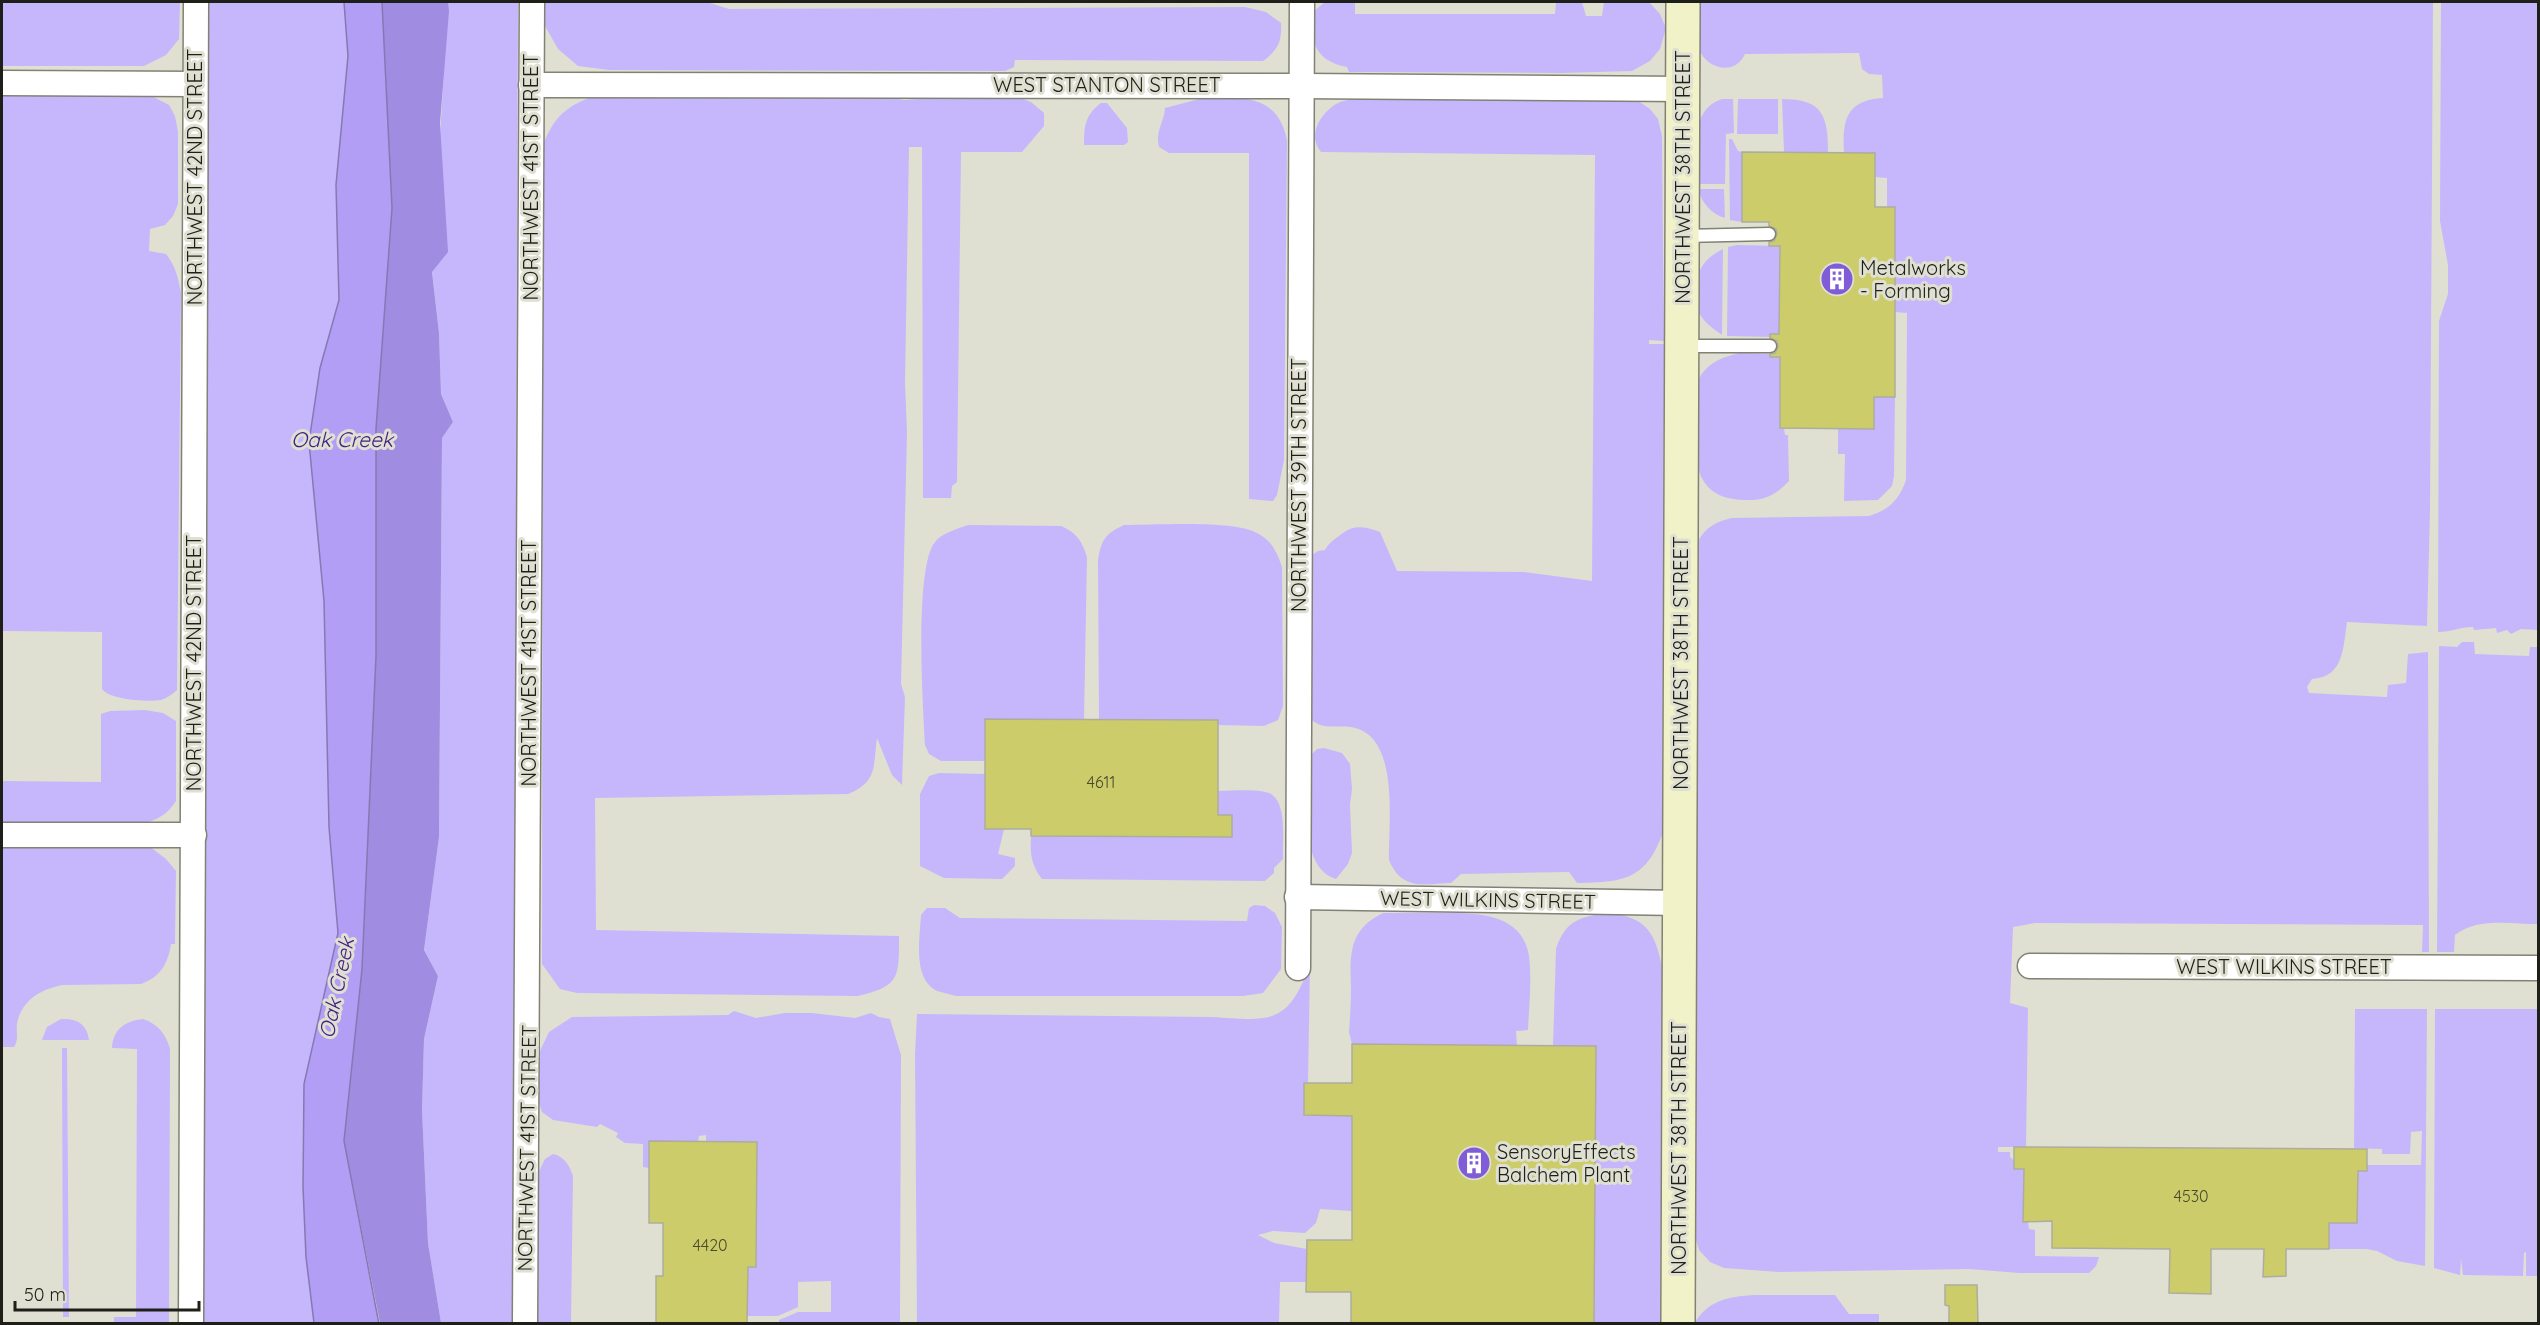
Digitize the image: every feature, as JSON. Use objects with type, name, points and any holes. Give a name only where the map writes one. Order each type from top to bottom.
[{"type":"main road","name":"NORTHWEST 38TH STREET","points":[[1678,1323],[1683,2]]},
{"type":"street","name":"NORTHWEST 42ND STREET","points":[[191,1323],[196,2]]},
{"type":"street","name":"NORTHWEST 41ST STREET","points":[[525,1323],[532,2]]},
{"type":"street","name":"NORTHWEST 39TH STREET","points":[[1298,968],[1302,2]]},
{"type":"street","points":[[2,83],[195,84]]},
{"type":"street","name":"WEST STANTON STREET","points":[[531,85],[1683,89]]},
{"type":"street","points":[[2,835],[194,835]]},
{"type":"street","name":"WEST WILKINS STREET","points":[[1297,897],[1680,903]]},
{"type":"street","name":"WEST WILKINS STREET","points":[[2030,966],[2538,968]]},
{"type":"lane","points":[[1683,236],[1769,234]]},
{"type":"lane","points":[[1682,346],[1770,346]]},
{"type":"shaded area","points":[[2,2],[180,2],[179,39],[166,55],[144,66],[2,66]]},
{"type":"shaded area","points":[[207,2],[344,2],[348,56],[336,185],[339,301],[320,368],[309,442],[324,601],[329,827],[338,933],[304,1084],[306,1257],[314,1323],[201,1324]]},
{"type":"shaded area","points":[[382,2],[448,2],[449,11],[440,123],[448,252],[432,272],[439,333],[441,394],[453,422],[442,438],[439,837],[424,950],[438,976],[424,1039],[422,1110],[428,1243],[441,1323],[380,1323],[344,1141],[362,969],[376,656],[376,429],[392,208]]},
{"type":"shaded area","points":[[448,2],[518,2],[513,1323],[441,1323],[428,1243],[422,1110],[424,1039],[438,976],[424,950],[439,837],[442,438],[453,422],[441,394],[439,333],[432,271]]},
{"type":"shaded area","points":[[545,2],[707,2],[729,9],[1245,7],[1266,12],[1281,23],[1281,30],[1278,45],[1263,61],[1015,60],[1014,67],[1005,71],[609,70],[578,66],[558,49],[545,26]]},
{"type":"shaded area","points":[[1325,2],[1355,2],[1355,14],[1555,14],[1556,2],[1582,2],[1586,16],[1602,16],[1604,2],[1649,2],[1660,14],[1666,28],[1660,49],[1650,61],[1632,71],[1349,72],[1347,67],[1327,60],[1317,48],[1314,40],[1314,11]]},
{"type":"shaded area","points":[[1697,2],[2433,2],[2430,510],[2427,626],[2347,622],[2343,651],[2336,667],[2323,677],[2312,679],[2307,687],[2309,693],[2387,697],[2388,685],[2406,683],[2408,654],[2428,652],[2429,952],[2422,952],[2423,925],[2035,923],[2013,927],[2010,1003],[2028,1008],[2026,1147],[1998,1147],[1998,1152],[2010,1152],[2010,1157],[2024,1169],[2023,1222],[2028,1222],[2029,1229],[2035,1230],[2035,1256],[2099,1257],[2096,1266],[2089,1273],[2019,1273],[1969,1269],[1779,1272],[1724,1268],[1710,1262],[1699,1250],[1693,1230],[1696,546],[1710,527],[1732,518],[1869,516],[1882,511],[1892,503],[1906,480],[1907,313],[1895,312],[1895,207],[1887,207],[1887,178],[1875,177],[1874,153],[1844,153],[1844,131],[1849,114],[1861,103],[1883,98],[1882,75],[1869,74],[1862,69],[1859,53],[1745,54],[1734,66],[1727,68],[1713,65],[1702,55],[1697,44]]},
{"type":"shaded area","points":[[2441,2],[2538,2],[2538,630],[2521,629],[2511,634],[2507,630],[2497,633],[2496,628],[2474,630],[2473,627],[2438,632],[2439,321],[2448,294],[2448,265],[2440,221]]},
{"type":"shaded area","points":[[2,91],[146,93],[169,105],[175,116],[178,132],[178,204],[173,216],[165,225],[150,229],[149,251],[166,254],[176,272],[181,293],[177,690],[161,700],[120,698],[102,689],[102,632],[2,631]]},
{"type":"shaded area","points":[[601,94],[880,96],[905,100],[943,97],[1017,97],[1031,102],[1044,113],[1044,126],[1022,152],[961,152],[957,482],[952,486],[951,498],[923,498],[922,147],[909,147],[905,382],[907,433],[901,684],[905,697],[902,785],[892,775],[877,738],[874,765],[869,778],[865,784],[848,794],[595,798],[596,930],[899,936],[897,971],[894,978],[889,984],[872,992],[858,996],[577,993],[560,989],[542,964],[543,145],[553,125],[564,112],[580,102]]},
{"type":"shaded area","points":[[1207,97],[1247,99],[1268,107],[1283,126],[1287,140],[1284,460],[1277,495],[1273,501],[1249,499],[1249,153],[1169,153],[1159,147],[1158,141],[1165,108]]},
{"type":"shaded area","points":[[1356,98],[1586,98],[1638,101],[1650,109],[1658,119],[1662,136],[1664,341],[1649,340],[1649,344],[1664,344],[1662,835],[1648,862],[1630,876],[1619,880],[1577,883],[1569,872],[1461,874],[1451,883],[1423,884],[1407,881],[1394,870],[1389,860],[1388,782],[1384,762],[1377,745],[1366,733],[1350,727],[1322,726],[1308,716],[1312,555],[1325,550],[1349,529],[1363,527],[1380,532],[1397,571],[1524,572],[1592,581],[1595,155],[1321,152],[1315,140],[1319,121],[1335,104]]},
{"type":"shaded area","points":[[1722,99],[1733,99],[1734,133],[1726,134],[1725,184],[1696,184],[1696,147],[1699,123],[1711,105]]},
{"type":"shaded area","points":[[1738,99],[1778,99],[1778,134],[1737,134]]},
{"type":"shaded area","points":[[1782,99],[1806,102],[1815,106],[1827,129],[1828,153],[1784,152]]},
{"type":"shaded area","points":[[1101,103],[1107,103],[1127,128],[1128,142],[1124,145],[1084,145],[1086,121]]},
{"type":"shaded area","points":[[1729,139],[1732,139],[1738,151],[1742,152],[1742,222],[1730,220]]},
{"type":"shaded area","points":[[1698,189],[1724,189],[1725,218],[1715,214],[1708,207]]},
{"type":"shaded area","points":[[1737,245],[1780,246],[1779,334],[1770,334],[1770,337],[1727,336],[1728,247]]},
{"type":"shaded area","points":[[1723,249],[1722,335],[1699,313],[1696,293],[1697,278],[1702,266],[1710,257]]},
{"type":"shaded area","points":[[1740,353],[1770,354],[1770,357],[1780,357],[1780,428],[1784,428],[1785,435],[1788,435],[1789,481],[1774,493],[1758,499],[1728,498],[1715,493],[1700,475],[1697,463],[1695,403],[1698,380],[1713,363]]},
{"type":"shaded area","points":[[1874,397],[1895,397],[1892,486],[1878,500],[1844,501],[1845,454],[1838,454],[1838,429],[1874,429]]},
{"type":"shaded area","points":[[968,525],[1061,526],[1081,542],[1087,557],[1084,720],[985,761],[941,761],[929,754],[925,745],[921,639],[924,579],[928,557],[935,542],[946,534]]},
{"type":"shaded area","points":[[1124,525],[1228,526],[1255,532],[1269,542],[1282,567],[1283,706],[1278,720],[1264,726],[1218,725],[1218,720],[1099,720],[1098,561],[1105,538],[1112,531]]},
{"type":"shaded area","points":[[2462,642],[2474,642],[2475,654],[2529,656],[2530,647],[2538,647],[2538,924],[2495,923],[2473,926],[2455,935],[2454,952],[2437,952],[2439,646],[2457,647]]},
{"type":"shaded area","points":[[145,710],[163,713],[176,721],[176,801],[165,813],[157,819],[141,824],[2,824],[2,781],[101,782],[101,714],[110,711]]},
{"type":"shaded area","points":[[1324,748],[1342,753],[1350,764],[1352,853],[1348,864],[1336,879],[1323,872],[1315,859],[1307,826],[1309,757],[1317,749]]},
{"type":"shaded area","points":[[939,773],[985,774],[985,829],[1004,829],[998,854],[1015,858],[1015,866],[1002,879],[944,878],[920,866],[920,794],[929,776]]},
{"type":"shaded area","points":[[1218,791],[1265,792],[1273,795],[1278,802],[1283,820],[1283,859],[1274,868],[1274,873],[1265,881],[1042,879],[1033,864],[1031,836],[1232,837],[1232,815],[1218,815]]},
{"type":"shaded area","points":[[2,837],[145,843],[166,859],[176,871],[175,944],[171,944],[162,969],[154,977],[141,984],[63,985],[47,989],[23,1008],[17,1023],[14,1047],[2,1047]]},
{"type":"shaded area","points":[[1254,905],[1265,906],[1275,913],[1282,927],[1281,969],[1263,993],[1243,996],[956,996],[937,991],[929,985],[924,977],[919,957],[921,915],[927,908],[945,908],[960,918],[1247,921],[1249,908]]},
{"type":"shaded area","points":[[1383,913],[1466,913],[1494,918],[1517,930],[1525,941],[1529,956],[1530,993],[1528,1030],[1516,1031],[1517,1046],[1352,1044],[1349,1032],[1351,954],[1357,936],[1363,927]]},
{"type":"shaded area","points":[[1608,913],[1633,919],[1648,930],[1657,948],[1663,972],[1660,1323],[1594,1323],[1596,1047],[1553,1046],[1556,949],[1560,939],[1569,926],[1575,922],[1589,916]]},
{"type":"shaded area","points":[[1310,964],[1308,1083],[1304,1083],[1304,1115],[1352,1116],[1352,1211],[1320,1209],[1316,1223],[1305,1233],[1273,1231],[1258,1235],[1274,1243],[1307,1249],[1306,1282],[1280,1282],[1279,1323],[917,1324],[915,1054],[917,1014],[1263,1018],[1285,1009],[1294,999]]},
{"type":"shaded area","points":[[2355,1009],[2427,1009],[2425,1266],[2397,1261],[2377,1251],[2366,1249],[2329,1249],[2329,1223],[2357,1223],[2358,1171],[2367,1171],[2367,1165],[2421,1165],[2422,1131],[2411,1132],[2410,1154],[2382,1154],[2382,1149],[2354,1148]]},
{"type":"shaded area","points":[[2435,1009],[2538,1009],[2538,1276],[2526,1276],[2526,1252],[2524,1253],[2523,1276],[2463,1275],[2461,1259],[2460,1275],[2434,1268]]},
{"type":"shaded area","points":[[734,1011],[756,1018],[785,1013],[812,1013],[855,1018],[871,1013],[890,1019],[901,1055],[900,1323],[779,1323],[779,1320],[798,1312],[831,1312],[831,1281],[798,1282],[798,1307],[778,1316],[747,1316],[748,1267],[756,1267],[757,1142],[706,1142],[706,1135],[699,1136],[698,1142],[649,1141],[649,1168],[643,1167],[643,1144],[625,1143],[616,1137],[618,1133],[600,1124],[597,1127],[553,1120],[542,1112],[539,1103],[539,1053],[549,1032],[572,1017],[728,1015]]},
{"type":"shaded area","points":[[61,1019],[80,1023],[86,1030],[89,1040],[42,1040],[47,1027]]},
{"type":"shaded area","points":[[143,1019],[161,1030],[170,1049],[169,1323],[114,1323],[114,1317],[136,1317],[137,1049],[112,1048],[115,1036],[121,1027]]},
{"type":"shaded area","points":[[62,1048],[67,1048],[69,1317],[63,1317]]},
{"type":"shaded area","points":[[553,1154],[566,1162],[573,1176],[571,1323],[538,1323],[539,1171],[545,1159]]},
{"type":"shaded area","points":[[1753,1295],[1835,1295],[1849,1314],[1879,1314],[1879,1323],[1694,1324],[1706,1310],[1719,1301]]},
{"type":"water","name":"Oak Creek","points":[[344,2],[382,2],[392,208],[376,429],[376,656],[362,969],[344,1141],[379,1324],[314,1323],[306,1257],[303,1187],[304,1084],[338,933],[329,827],[324,601],[309,442],[320,368],[339,300],[336,185],[348,56]]},
{"type":"building","name":"Metalworks - Forming","points":[[1742,152],[1875,153],[1875,207],[1895,207],[1895,397],[1874,397],[1874,429],[1780,428],[1780,357],[1770,357],[1770,354],[1775,353],[1778,347],[1777,341],[1770,338],[1770,334],[1779,334],[1780,246],[1769,246],[1769,242],[1774,241],[1777,234],[1776,229],[1769,226],[1769,222],[1742,222]]},
{"type":"building","points":[[985,719],[1218,720],[1218,815],[1232,815],[1232,837],[1031,836],[1031,829],[985,829]]},
{"type":"building","name":"SensoryEffects Balchem Plant","points":[[1352,1044],[1596,1046],[1594,1323],[1351,1323],[1351,1292],[1306,1292],[1307,1240],[1352,1240],[1352,1116],[1304,1115],[1304,1083],[1352,1083]]},
{"type":"building","points":[[649,1141],[757,1142],[756,1267],[748,1267],[747,1323],[656,1323],[656,1276],[663,1276],[663,1223],[649,1223]]},
{"type":"building","points":[[2014,1147],[2367,1149],[2367,1171],[2358,1171],[2357,1223],[2329,1223],[2329,1249],[2286,1249],[2286,1276],[2263,1277],[2264,1249],[2211,1249],[2211,1294],[2169,1293],[2170,1249],[2052,1248],[2052,1221],[2023,1222],[2024,1169],[2014,1169]]},
{"type":"building","points":[[1945,1285],[1977,1285],[1978,1323],[1949,1323],[1949,1306],[1945,1305]]},
{"type":"place","name":"Metalworks - Forming","points":[[1837,279]]},
{"type":"place","name":"SensoryEffects Balchem Plant","points":[[1474,1163]]}]
